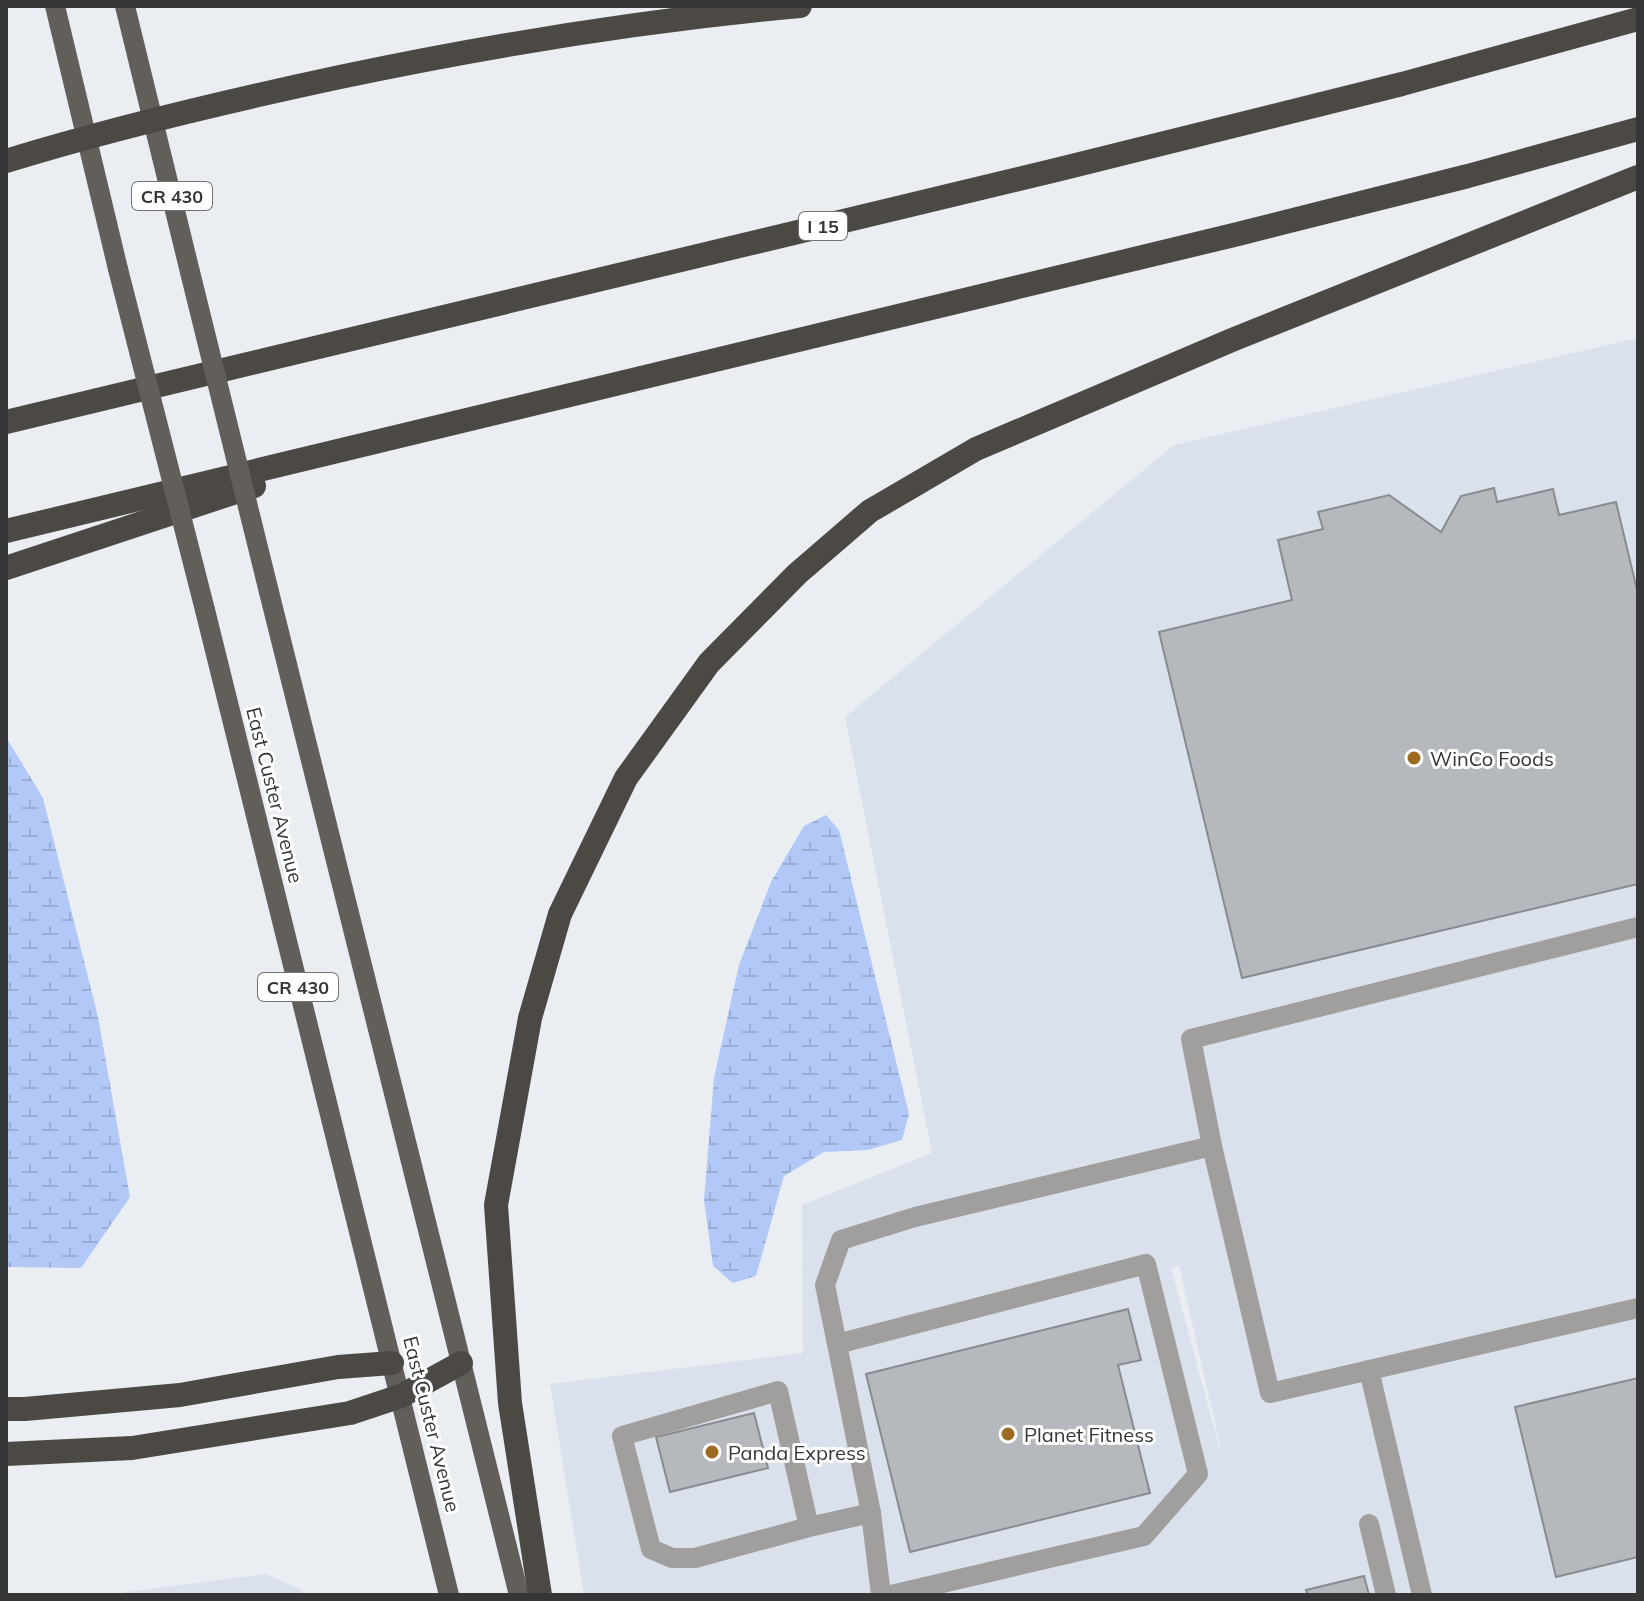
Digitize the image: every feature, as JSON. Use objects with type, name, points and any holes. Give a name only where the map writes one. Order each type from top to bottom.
[{"type":"highway","points":[[6,161],[188,109],[427,59],[583,32],[800,6]]},
{"type":"highway","name":"I 15","points":[[6,422],[1142,149],[1638,19]]},
{"type":"highway","points":[[6,531],[1296,220],[1638,129]]},
{"type":"highway","points":[[540,1595],[510,1403],[496,1205],[501,1174],[530,1018],[560,914],[626,778],[709,663],[797,574],[870,511],[976,449],[1232,340],[1638,177]]},
{"type":"highway","points":[[6,568],[431,429]]},
{"type":"highway","points":[[6,1409],[180,1395],[338,1367],[392,1363]]},
{"type":"highway","points":[[6,1454],[132,1448],[350,1413],[401,1396],[461,1363]]},
{"type":"main road","name":"East Custer Avenue","points":[[55,6],[449,1595]]},
{"type":"main road","name":"CR 430","points":[[125,6],[519,1595]]},
{"type":"lane","points":[[1638,927],[1191,1039],[1212,1146],[1270,1393],[1638,1308]]},
{"type":"lane","points":[[881,1595],[871,1513],[825,1285],[841,1240],[915,1217],[1212,1146]]},
{"type":"lane","points":[[837,1344],[1146,1264],[1198,1474],[1144,1536],[891,1595]]},
{"type":"lane","points":[[1369,1370],[1422,1595]]},
{"type":"lane","points":[[809,1527],[778,1391],[622,1436],[651,1549],[672,1558],[695,1558],[871,1513]]},
{"type":"lane","points":[[1369,1524],[1386,1595]]},
{"type":"shaded area","points":[[1638,338],[1638,1595],[584,1595],[550,1384],[803,1353],[802,1205],[932,1153],[845,717],[1174,445]],"holes":[[[1179,1266],[1220,1450],[1171,1268]]]},
{"type":"shaded area","points":[[266,1574],[302,1590],[303,1595],[104,1595]]},
{"type":"green space","points":[[6,737],[43,798],[98,1017],[130,1197],[81,1268],[6,1267]]},
{"type":"green space","points":[[826,815],[839,830],[909,1114],[902,1140],[868,1150],[824,1152],[784,1176],[756,1276],[733,1283],[713,1266],[704,1200],[714,1078],[739,965],[771,882],[804,826]]},
{"type":"building","name":"WinCo Foods","points":[[1494,488],[1497,502],[1553,489],[1559,515],[1616,502],[1638,594],[1638,884],[1242,978],[1159,632],[1292,600],[1278,540],[1323,529],[1318,512],[1389,495],[1441,532],[1461,496]]},
{"type":"building","name":"Planet Fitness","points":[[1128,1309],[1141,1360],[1118,1365],[1150,1493],[910,1552],[866,1374]]},
{"type":"building","points":[[1638,1378],[1638,1557],[1556,1577],[1515,1407]]},
{"type":"building","points":[[754,1413],[768,1468],[670,1492],[656,1437]]},
{"type":"building","points":[[1364,1576],[1369,1595],[1308,1595],[1306,1590]]},
{"type":"place","name":"WinCo Foods","points":[[1414,758]]},
{"type":"place","name":"Planet Fitness","points":[[1008,1434]]},
{"type":"place","name":"Panda Express","points":[[712,1452]]}]
